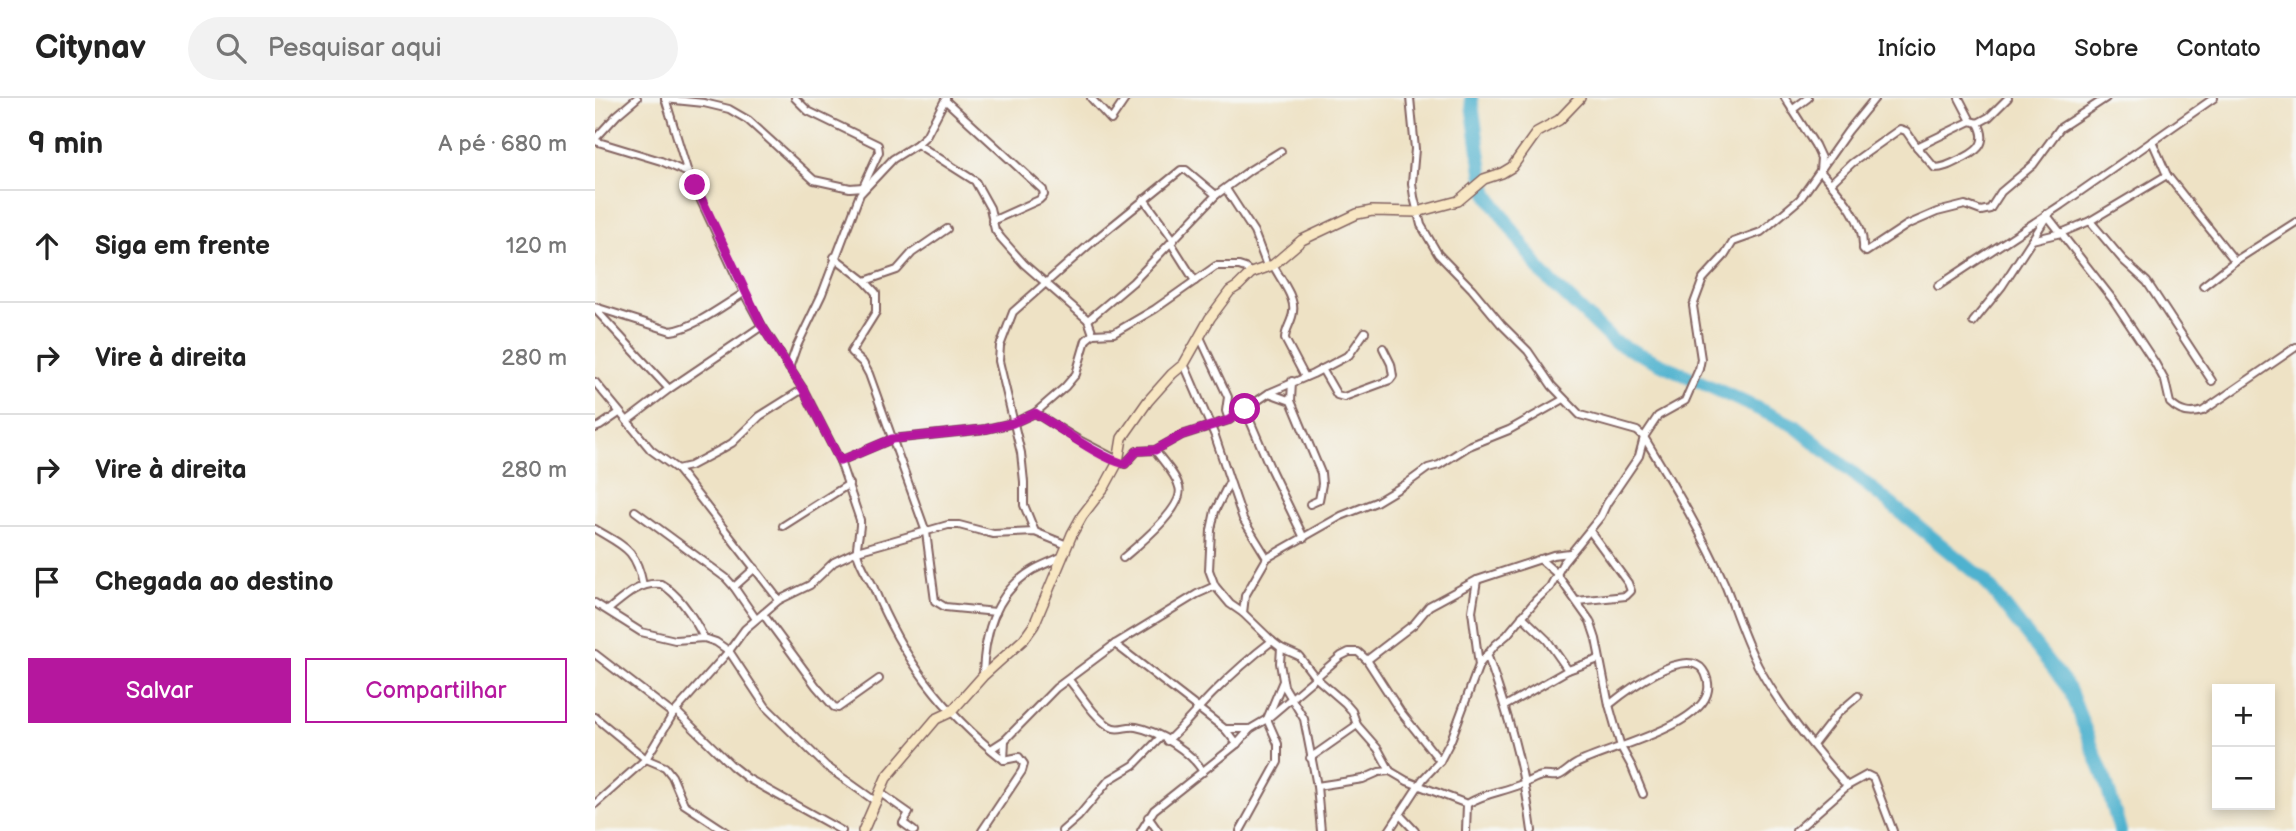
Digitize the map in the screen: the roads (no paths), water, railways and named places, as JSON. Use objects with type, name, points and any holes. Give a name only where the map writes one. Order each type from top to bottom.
[{"type":"street","points":[[637,98],[611,121],[595,140],[661,161],[688,173]]},
{"type":"street","points":[[789,368],[879,152],[878,145],[808,111],[795,98]]},
{"type":"street","points":[[1091,98],[1111,120],[1126,98]]},
{"type":"street","points":[[1410,98],[1415,149],[1412,183],[1417,212],[1421,225],[1439,254],[1528,351],[1552,386],[1584,417],[1637,430],[1644,437],[1707,548],[1756,664],[1782,704],[1847,786]]},
{"type":"street","points":[[863,831],[886,778],[936,719],[951,712],[983,676],[1024,639],[1034,625],[1067,545],[1082,516],[1105,486],[1118,462],[1122,438],[1133,419],[1184,364],[1220,302],[1230,291],[1251,273],[1270,265],[1301,240],[1357,214],[1371,211],[1417,212],[1458,201],[1484,179],[1507,170],[1537,132],[1559,120],[1580,98]]},
{"type":"street","points":[[1785,98],[1815,145],[1821,158],[1820,171],[1860,226],[1863,249],[1866,252],[1906,225],[1937,212],[1965,205],[1981,211],[1990,209],[2001,192],[2033,165],[2060,128],[2106,98]]},
{"type":"street","points":[[1792,110],[1808,98]]},
{"type":"street","points":[[1389,831],[1419,786],[1440,761],[1460,719],[1479,665],[1550,587],[1556,573],[1590,531],[1639,456],[1644,437],[1658,416],[1685,401],[1701,359],[1693,306],[1703,279],[1733,242],[1761,232],[1800,199],[1875,98]]},
{"type":"street","points":[[1831,183],[1852,163],[1900,130],[1906,131],[1935,167],[1943,167],[1971,155],[1983,142],[1984,135],[1959,98]]},
{"type":"street","points":[[1917,147],[1989,117],[2008,98]]},
{"type":"street","points":[[1938,286],[2046,215],[2214,98]]},
{"type":"street","points":[[861,191],[814,180],[748,120],[729,109],[705,100],[665,99],[688,173],[744,293],[803,389],[840,461],[860,520],[857,551],[885,616],[906,656],[951,712],[991,750],[1004,760],[1019,757],[1024,764],[982,831]]},
{"type":"street","points":[[861,191],[893,159],[926,136],[946,99],[1043,190],[1044,195],[1039,200],[992,221]]},
{"type":"street","points":[[2152,141],[2167,174],[2235,261]]},
{"type":"street","points":[[917,144],[975,181],[990,208],[995,230],[1010,250],[1088,320],[1093,334]]},
{"type":"street","points":[[1088,320],[1133,282],[1216,195],[1281,151]]},
{"type":"street","points":[[1035,532],[1024,505],[1021,453],[999,361],[1000,346],[1013,312],[1091,243],[1181,170],[1186,170],[1216,195]]},
{"type":"street","points":[[2032,240],[2061,233],[2090,221],[2167,174]]},
{"type":"street","points":[[1226,190],[1254,232],[1293,304],[1293,315],[1285,339],[1305,377]]},
{"type":"street","points":[[1144,199],[1195,281]]},
{"type":"street","points":[[2046,215],[2114,301],[2165,381],[2169,403],[2183,412],[2190,414],[2203,411],[2296,347]]},
{"type":"street","points":[[1973,322],[2002,286],[2046,215]]},
{"type":"street","points":[[2090,221],[2123,260],[2147,282],[2212,382]]},
{"type":"street","points":[[2203,286],[2235,261],[2296,222]]},
{"type":"street","points":[[865,281],[897,270],[912,253],[947,229]]},
{"type":"street","points":[[834,257],[876,293],[876,312],[851,352],[869,374],[926,532],[935,601],[945,607],[996,612]]},
{"type":"street","points":[[840,461],[892,439],[986,429],[1013,423],[1035,413],[1076,374],[1086,340],[1093,334],[1114,333],[1155,309],[1216,266],[1245,268],[1251,273]]},
{"type":"street","points":[[595,308],[678,331],[744,293]]},
{"type":"street","points":[[595,308],[669,388]]},
{"type":"street","points":[[627,421],[669,388],[762,326]]},
{"type":"street","points":[[1035,413],[1125,464],[1137,451],[1155,450],[1182,435],[1229,420],[1269,393],[1353,352],[1365,332]]},
{"type":"street","points":[[1200,337],[1228,397],[1226,411],[1229,420]]},
{"type":"street","points":[[1322,369],[1337,395],[1344,397],[1390,380],[1393,376],[1391,364],[1383,348]]},
{"type":"street","points":[[1184,364],[1211,427],[1243,519],[1267,558]]},
{"type":"street","points":[[595,382],[651,450],[687,480],[779,600]]},
{"type":"street","points":[[1292,382],[1291,401],[1322,476],[1319,500],[1310,504]]},
{"type":"street","points":[[677,469],[690,466],[731,443],[759,416],[803,389]]},
{"type":"street","points":[[1269,393],[1291,401]]},
{"type":"street","points":[[1243,613],[1245,596],[1267,558],[1341,516],[1386,496],[1428,468],[1439,465],[1469,446],[1509,430],[1564,399]]},
{"type":"street","points":[[1245,409],[1304,538]]},
{"type":"street","points":[[595,428],[619,413]]},
{"type":"street","points":[[1123,558],[1168,515],[1180,493],[1179,485],[1155,450]]},
{"type":"street","points":[[687,480],[690,466]]},
{"type":"street","points":[[1230,481],[1215,511],[1212,530],[1209,570],[1215,586],[1230,604],[1272,641],[1299,656],[1315,677],[1345,703],[1357,725],[1378,749],[1391,771],[1419,786],[1467,804],[1487,794],[1525,784],[1542,776],[1561,775],[1576,764],[1636,743],[1697,709],[1707,696],[1708,681],[1699,666],[1677,665],[1643,680],[1609,705]]},
{"type":"street","points":[[783,526],[849,484]]},
{"type":"street","points":[[635,511],[717,571],[734,587],[756,619]]},
{"type":"street","points":[[595,804],[646,759],[675,712],[745,629],[779,600],[810,585],[834,562],[857,551],[948,525],[960,525],[993,534],[1035,532],[1067,545]]},
{"type":"street","points":[[595,529],[634,555],[643,585]]},
{"type":"street","points":[[1577,601],[1626,596],[1631,591],[1590,531]]},
{"type":"street","points":[[1367,660],[1414,624],[1429,606],[1477,580],[1553,555],[1570,553]]},
{"type":"street","points":[[983,676],[984,646],[996,612],[1015,585],[1031,571],[1063,556]]},
{"type":"street","points":[[1540,559],[1556,573],[1590,621],[1621,747],[1643,794]]},
{"type":"street","points":[[734,587],[755,568]]},
{"type":"street","points":[[1477,580],[1472,611],[1479,665]]},
{"type":"street","points":[[608,610],[643,585],[653,583],[667,587],[690,613],[704,638]]},
{"type":"street","points":[[991,750],[1005,740],[1056,688],[1115,644],[1197,594],[1215,586]]},
{"type":"street","points":[[1230,604],[1245,596]]},
{"type":"street","points":[[595,603],[641,632],[675,640],[704,638],[729,651],[747,674],[766,707],[826,766],[909,813],[903,823],[914,831]]},
{"type":"street","points":[[763,614],[834,707],[838,708],[879,679]]},
{"type":"street","points":[[1522,616],[1547,640],[1568,670]]},
{"type":"street","points":[[1062,831],[1078,817],[1109,780],[1131,768],[1188,722],[1252,657],[1272,641]]},
{"type":"street","points":[[1115,644],[1226,729],[1237,744]]},
{"type":"street","points":[[1281,648],[1283,680],[1304,719],[1317,786],[1321,831]]},
{"type":"street","points":[[1142,831],[1154,810],[1237,744],[1250,729],[1267,719],[1315,677],[1349,652],[1359,652],[1367,660],[1400,711],[1440,761]]},
{"type":"street","points":[[595,654],[675,712],[747,778],[842,831]]},
{"type":"street","points":[[1487,654],[1522,766],[1532,831]]},
{"type":"street","points":[[1505,706],[1568,670],[1599,659]]},
{"type":"street","points":[[1069,680],[1109,726],[1123,729],[1134,726],[1164,739],[1196,760],[1203,772]]},
{"type":"street","points":[[1240,831],[1278,762],[1278,744],[1267,719],[1283,680]]},
{"type":"street","points":[[1813,745],[1837,714],[1858,696]]},
{"type":"street","points":[[595,718],[646,759],[665,768],[672,776],[678,793],[689,810],[725,831]]},
{"type":"street","points":[[1310,758],[1357,725]]},
{"type":"street","points":[[1226,729],[1250,729]]},
{"type":"street","points":[[1004,760],[1005,740]]},
{"type":"street","points":[[1317,786],[1363,779],[1379,772],[1391,771]]},
{"type":"street","points":[[1796,831],[1847,786],[1867,775],[1873,778],[1893,831]]},
{"type":"street","points":[[1466,831],[1467,804]]},
{"type":"street","points":[[1400,815],[1415,831]]},
{"type":"street","points":[[1148,817],[1158,831]]},
{"type":"waterway","points":[[1471,98],[1483,178],[1489,196],[1543,274],[1614,342],[1795,426],[1984,580],[2069,689],[2106,782],[2120,831]]}]
